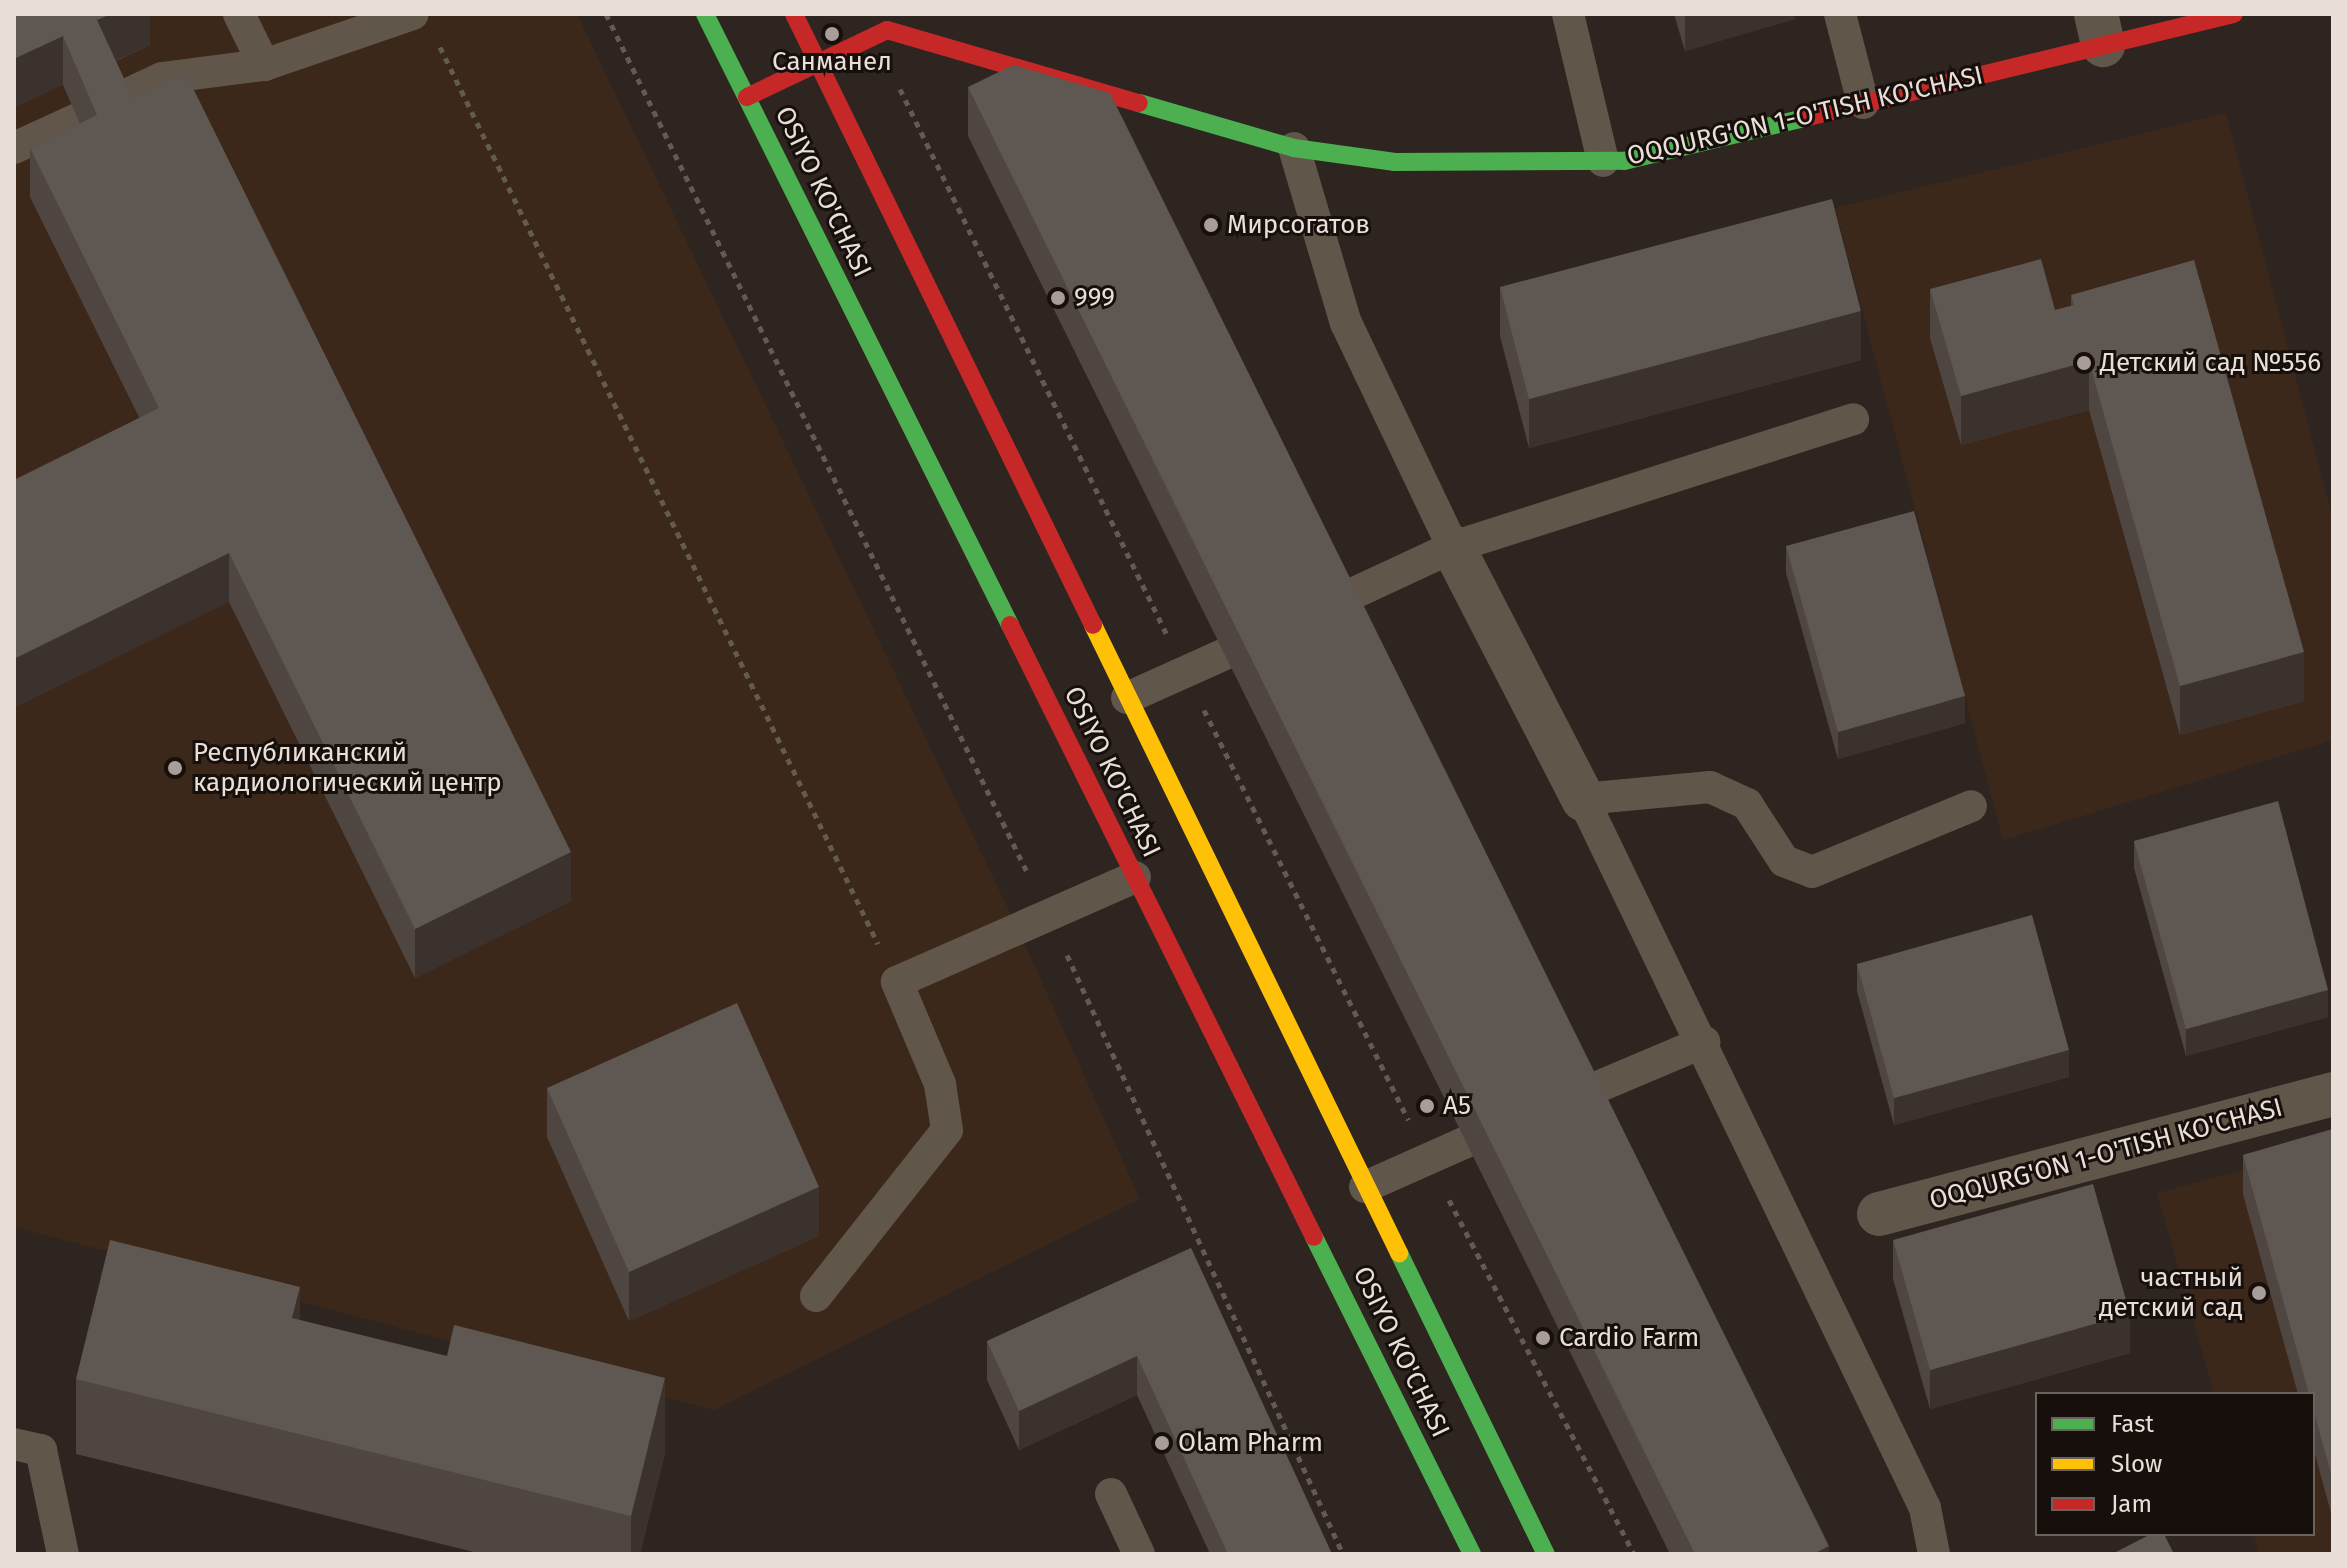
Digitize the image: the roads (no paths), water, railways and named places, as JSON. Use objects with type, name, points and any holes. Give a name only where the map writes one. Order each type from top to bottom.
[{"type":"main road","name":"OSIYO KO'CHASI","points":[[705,14],[1472,1554]]},
{"type":"main road","name":"OSIYO KO'CHASI","points":[[794,14],[1546,1554]]},
{"type":"main road","name":"OQQURG'ON 1-O'TISH KO'CHASI","points":[[747,97],[887,30],[1294,148],[1395,162],[1603,161],[1863,103],[2099,30],[2234,14]]},
{"type":"street","points":[[1453,547],[1583,799]]},
{"type":"street","name":"OQQURG'ON 1-O'TISH KO'CHASI","points":[[1879,1214],[2333,1094]]},
{"type":"lane","points":[[239,14],[264,65]]},
{"type":"lane","points":[[113,101],[162,78],[264,65],[413,14]]},
{"type":"lane","points":[[1568,14],[1603,161]]},
{"type":"lane","points":[[1840,14],[1863,103]]},
{"type":"lane","points":[[14,148],[77,119]]},
{"type":"lane","points":[[1294,148],[1346,323],[1453,547]]},
{"type":"lane","points":[[1337,601],[1453,547],[1853,419]]},
{"type":"lane","points":[[1127,698],[1225,654]]},
{"type":"lane","points":[[1934,1554],[1925,1508],[1704,1042],[1583,799],[1710,787],[1747,804],[1784,861],[1812,872],[1971,806]]},
{"type":"lane","points":[[816,1296],[947,1130],[940,1084],[897,982],[1135,877]]},
{"type":"lane","points":[[1581,1094],[1704,1042]]},
{"type":"lane","points":[[1365,1187],[1466,1142]]},
{"type":"lane","points":[[14,1444],[41,1450],[63,1554]]},
{"type":"lane","points":[[1111,1494],[1139,1554]]},
{"type":"place","name":"Санманел","points":[[832,34]]},
{"type":"place","name":"Мирсогатов","points":[[1211,225]]},
{"type":"place","name":"999","points":[[1058,298]]},
{"type":"place","name":"Детский сад №556","points":[[2084,363]]},
{"type":"place","name":"Республиканский кардиологический центр","points":[[175,768]]},
{"type":"place","name":"A5","points":[[1427,1106]]},
{"type":"place","name":"частный детский сад","points":[[2259,1293]]},
{"type":"place","name":"Cardio Farm","points":[[1543,1338]]},
{"type":"place","name":"Olam Pharm","points":[[1162,1443]]}]
